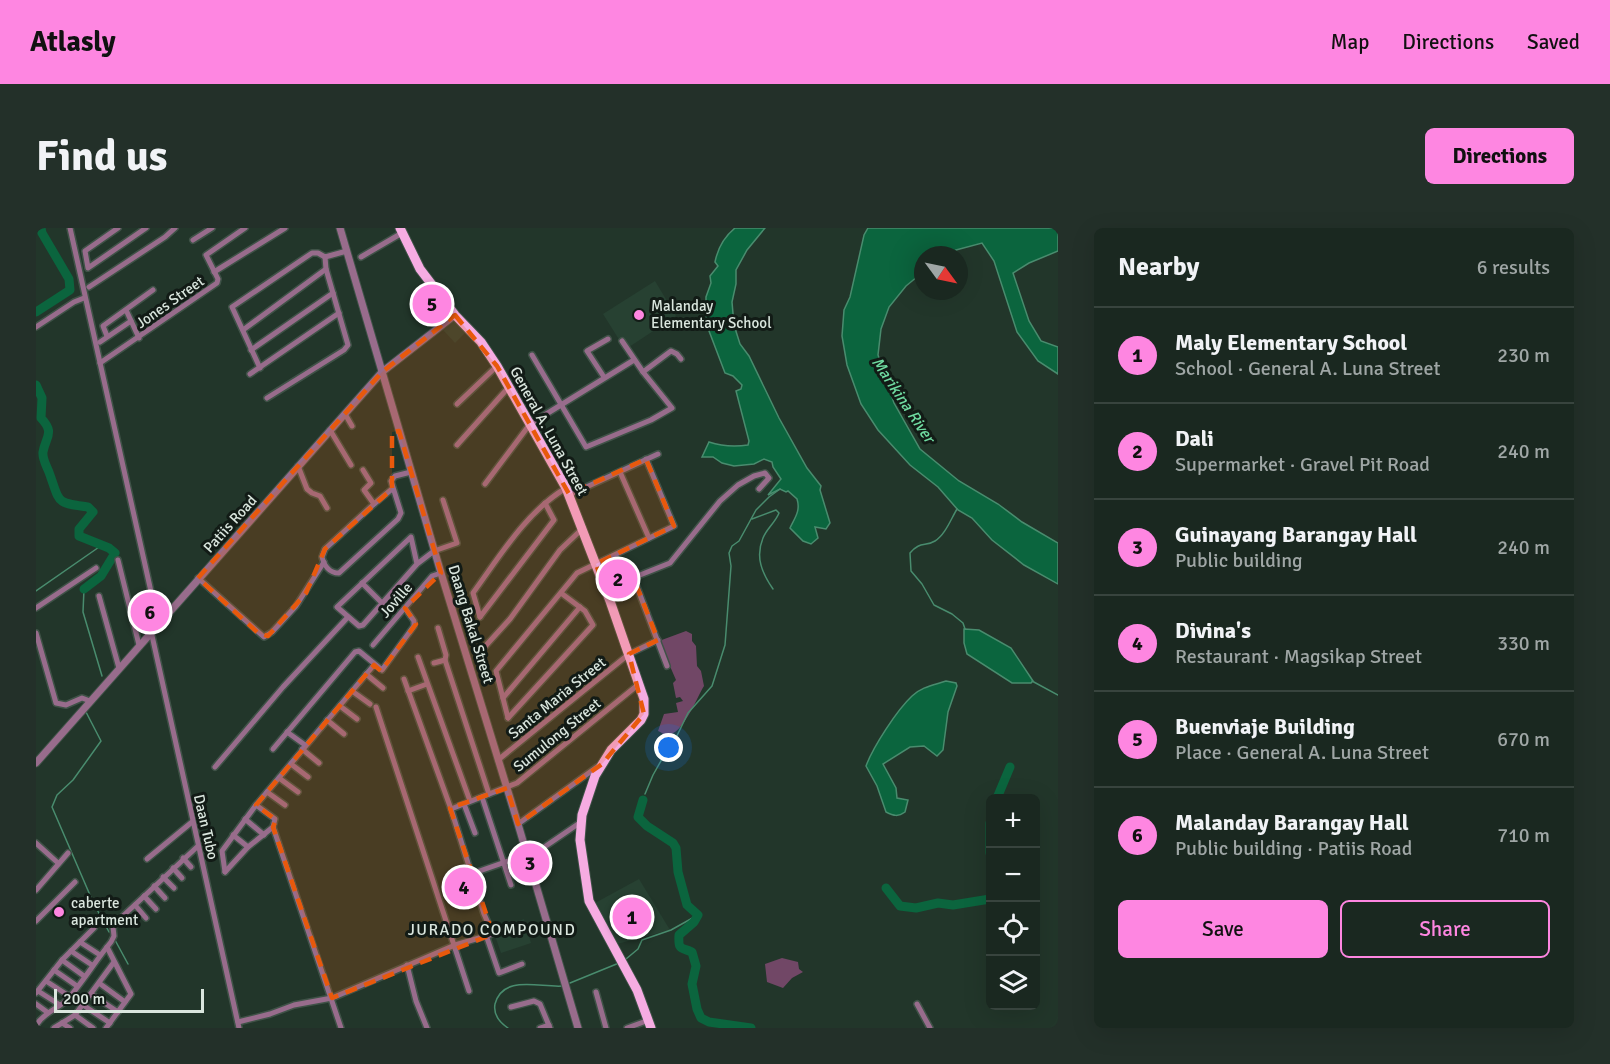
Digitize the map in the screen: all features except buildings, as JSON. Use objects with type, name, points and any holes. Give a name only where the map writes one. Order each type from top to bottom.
[{"type":"main road","name":"General A. Luna Street","points":[[401,230],[417,263],[455,315],[481,342],[497,366],[567,491],[583,528],[639,684],[645,706],[641,720],[611,750],[591,786],[581,822],[581,850],[588,894],[637,990],[650,1024]]},
{"type":"street","points":[[70,228],[158,624]]},
{"type":"street","points":[[118,228],[85,251],[85,270],[146,228]]},
{"type":"street","points":[[133,228],[137,234]]},
{"type":"street","points":[[88,287],[165,237],[175,228]]},
{"type":"street","points":[[193,240],[212,228]]},
{"type":"street","name":"Jones Street","points":[[100,363],[217,284],[218,279],[206,255],[245,228]]},
{"type":"street","points":[[214,272],[285,228]]},
{"type":"street","name":"Daang Bakal Street","points":[[340,228],[434,551],[578,1028]]},
{"type":"street","points":[[361,257],[401,230]]},
{"type":"street","points":[[260,368],[232,307],[312,253],[325,257],[346,251]]},
{"type":"street","points":[[267,398],[347,347],[326,269],[325,257]]},
{"type":"street","points":[[243,330],[326,269]]},
{"type":"street","points":[[106,336],[103,326],[153,290]]},
{"type":"street","points":[[251,350],[333,293]]},
{"type":"street","points":[[36,327],[84,298]]},
{"type":"street","points":[[126,310],[139,338]]},
{"type":"street","points":[[250,374],[339,313]]},
{"type":"street","name":"Patiis Road","points":[[36,763],[382,372],[455,315]]},
{"type":"street","points":[[99,342],[131,321]]},
{"type":"street","points":[[604,377],[587,351],[608,339]]},
{"type":"street","points":[[532,355],[586,447],[651,420],[672,408],[622,341]]},
{"type":"street","points":[[643,372],[671,351],[681,359]]},
{"type":"street","points":[[486,484],[530,424],[634,360]]},
{"type":"street","points":[[457,404],[497,366]]},
{"type":"street","points":[[457,445],[508,388]]},
{"type":"street","points":[[345,414],[352,426]]},
{"type":"street","points":[[330,430],[351,465]]},
{"type":"street","points":[[545,503],[554,520],[480,617],[473,593],[508,544],[545,503],[567,491],[658,454]]},
{"type":"street","points":[[561,592],[585,611],[593,625],[508,718],[496,671],[561,592],[577,573],[674,526],[646,459]]},
{"type":"street","points":[[298,466],[308,489],[320,496],[327,508]]},
{"type":"street","points":[[363,470],[371,483],[363,490],[374,504]]},
{"type":"street","points":[[620,471],[649,538]]},
{"type":"street","points":[[392,489],[325,549],[322,557],[329,570],[339,573],[396,521],[400,513],[391,481],[395,476],[411,472]]},
{"type":"street","points":[[605,589],[670,563],[720,501],[738,485],[764,473],[769,477],[759,489]]},
{"type":"street","points":[[417,564],[411,537],[337,607],[361,626],[417,564],[434,551],[457,543],[442,500]]},
{"type":"street","points":[[480,652],[510,619],[560,550],[583,528]]},
{"type":"street","points":[[118,560],[139,645]]},
{"type":"street","points":[[198,578],[264,637],[272,632],[296,606],[324,562]]},
{"type":"street","points":[[36,608],[96,568]]},
{"type":"street","name":"Joville","points":[[373,645],[432,576],[441,573]]},
{"type":"street","points":[[634,579],[667,666]]},
{"type":"street","points":[[362,583],[381,602]]},
{"type":"street","points":[[99,596],[119,668]]},
{"type":"street","points":[[503,698],[580,607]]},
{"type":"street","points":[[273,749],[355,652],[359,651],[382,670],[413,628],[414,621],[405,608]]},
{"type":"street","points":[[216,767],[284,687],[348,617]]},
{"type":"street","points":[[438,628],[446,655],[445,660],[489,794]]},
{"type":"street","name":"Daan Tubo","points":[[151,632],[238,1025]]},
{"type":"street","points":[[36,633],[56,703],[66,705],[82,698],[90,701]]},
{"type":"street","name":"Santa Maria Street","points":[[498,759],[629,654],[658,640]]},
{"type":"street","points":[[418,657],[475,832]]},
{"type":"street","points":[[434,663],[445,660]]},
{"type":"street","points":[[273,827],[248,847],[225,872],[222,851],[233,835],[374,665]]},
{"type":"street","points":[[366,674],[383,688]]},
{"type":"street","points":[[238,1025],[294,1005],[332,998],[455,945],[493,934],[484,914],[451,809],[404,679]]},
{"type":"street","points":[[408,691],[427,684]]},
{"type":"street","name":"Sumulong Street","points":[[451,809],[517,783],[639,684]]},
{"type":"street","points":[[352,690],[370,704]]},
{"type":"street","points":[[340,706],[357,719]]},
{"type":"street","points":[[376,708],[469,991]]},
{"type":"street","points":[[327,720],[344,734]]},
{"type":"street","points":[[287,732],[319,763]]},
{"type":"street","points":[[291,764],[308,777]]},
{"type":"street","points":[[518,824],[602,764]]},
{"type":"street","points":[[279,778],[298,792]]},
{"type":"street","points":[[267,792],[285,805]]},
{"type":"street","points":[[482,797],[511,885]]},
{"type":"street","points":[[256,805],[274,819],[273,827],[341,1028]]},
{"type":"street","points":[[245,819],[264,835]]},
{"type":"street","points":[[147,860],[192,822]]},
{"type":"street","points":[[471,874],[540,850],[581,822]]},
{"type":"street","points":[[233,835],[248,847]]},
{"type":"street","points":[[36,843],[58,863]]},
{"type":"street","points":[[38,1026],[47,1012],[60,1005],[69,996],[107,947],[114,936],[113,927],[198,846]]},
{"type":"street","points":[[36,890],[68,853]]},
{"type":"street","points":[[183,858],[191,867]]},
{"type":"street","points":[[173,868],[182,878]]},
{"type":"street","points":[[163,877],[174,888]]},
{"type":"street","points":[[36,921],[75,882]]},
{"type":"street","points":[[154,886],[165,898]]},
{"type":"street","points":[[144,896],[156,909]]},
{"type":"street","points":[[135,905],[146,918]]},
{"type":"street","points":[[60,1005],[37,992],[62,960],[94,928]]},
{"type":"street","points":[[486,935],[499,973],[522,964]]},
{"type":"street","points":[[80,942],[100,955]]},
{"type":"street","points":[[83,1005],[108,1026],[131,994],[107,947]]},
{"type":"street","points":[[71,951],[92,965]]},
{"type":"street","points":[[62,960],[84,976]]},
{"type":"street","points":[[54,1028],[75,1015],[114,962]]},
{"type":"street","points":[[407,965],[416,1001],[427,1028]]},
{"type":"street","points":[[54,970],[76,986]]},
{"type":"street","points":[[46,981],[69,996]]},
{"type":"street","points":[[99,983],[125,1002]]},
{"type":"street","points":[[596,992],[606,1028]]},
{"type":"street","points":[[92,994],[118,1012]]},
{"type":"street","points":[[511,1007],[534,1001],[540,1004],[550,1027],[540,1028]]},
{"type":"street","points":[[36,1004],[47,1012]]},
{"type":"street","points":[[917,1004],[930,1028]]},
{"type":"street","points":[[75,1015],[93,1028]]},
{"type":"street","points":[[62,1023],[70,1028]]},
{"type":"street","points":[[627,1028],[650,1024]]},
{"type":"highlighted area","points":[[455,315],[497,366],[569,494],[646,459],[674,526],[596,564],[605,589],[634,579],[658,640],[629,654],[644,714],[602,764],[518,824],[507,788],[450,808],[493,934],[332,998],[273,827],[276,820],[256,805],[374,665],[381,671],[416,624],[405,608],[441,573],[399,431],[392,432],[392,489],[325,549],[306,593],[268,636],[258,633],[198,578],[382,372]]},
{"type":"shaded area","points":[[735,228],[765,228],[747,250],[736,270],[732,302],[734,325],[740,344],[749,356],[779,418],[807,468],[821,486],[820,490],[830,523],[826,529],[815,527],[818,538],[811,544],[803,541],[790,528],[798,511],[797,499],[788,491],[780,489],[768,495],[781,479],[772,462],[764,459],[754,464],[734,466],[722,463],[713,457],[702,457],[709,442],[738,446],[748,445],[749,441],[736,391],[741,389],[742,385],[733,376],[725,373],[706,323],[706,297],[711,283],[710,276],[718,266],[715,262],[720,247]]},
{"type":"shaded area","points":[[868,228],[1058,228],[1058,251],[1029,263],[1013,273],[1029,321],[1041,341],[1058,347],[1058,374],[1038,361],[1017,332],[994,261],[982,243],[968,247],[914,246],[914,279],[889,307],[881,329],[878,355],[894,403],[920,449],[959,481],[1058,543],[1058,584],[1024,565],[992,540],[972,518],[958,510],[938,487],[910,465],[878,430],[861,404],[847,365],[842,336],[844,310],[850,297],[864,235]]},
{"type":"shaded area","name":"Malanday Elementary School","points":[[655,281],[676,316],[629,347],[624,338],[620,341],[603,314]]},
{"type":"shaded area","points":[[456,319],[467,331],[455,343],[443,330]]},
{"type":"shaded area","points":[[964,629],[979,630],[1011,648],[1033,681],[1031,683],[1012,683],[967,654]]},
{"type":"shaded area","points":[[686,631],[692,634],[692,641],[696,646],[697,666],[701,671],[704,686],[679,729],[666,735],[658,731],[664,714],[678,712],[676,703],[683,701],[680,697],[676,698],[673,683],[676,680],[659,641]]},
{"type":"shaded area","points":[[946,681],[956,683],[957,686],[948,712],[943,750],[937,756],[924,746],[910,747],[883,764],[896,788],[897,798],[908,800],[905,812],[894,815],[886,812],[877,786],[866,766],[869,758],[893,719],[912,696],[924,688]]},
{"type":"shaded area","points":[[639,879],[670,930],[617,944],[595,903]]},
{"type":"shaded area","points":[[524,919],[531,943],[501,953],[493,930]]},
{"type":"shaded area","points":[[782,958],[798,962],[799,969],[803,972],[792,978],[783,988],[767,982],[765,964]]},
{"type":"waterway","points":[[36,312],[70,290],[69,279],[41,228]]},
{"type":"waterway","points":[[36,385],[42,398],[41,418],[49,431],[43,458],[58,496],[70,504],[88,507],[93,512],[79,529],[79,536],[109,548],[115,553],[101,576],[84,589]]},
{"type":"waterway","points":[[645,794],[653,775],[666,752],[671,748],[688,713],[712,686],[725,645],[731,566],[729,553],[732,546],[739,541],[756,510],[780,489]]},
{"type":"waterway","points":[[957,509],[939,538],[917,547],[910,553],[911,571],[922,584],[934,605],[952,614],[963,623],[965,629]]},
{"type":"waterway","points":[[752,519],[776,510],[779,513],[765,534],[760,552],[763,571],[773,589]]},
{"type":"waterway","points":[[36,591],[102,545]]},
{"type":"waterway","points":[[84,589],[83,612],[102,676]]},
{"type":"waterway","points":[[1032,681],[1058,695]]},
{"type":"waterway","points":[[86,712],[101,741],[73,780],[57,795],[52,807],[93,902],[109,932]]},
{"type":"waterway","points":[[999,794],[1010,767]]},
{"type":"waterway","points":[[643,800],[638,817],[647,826],[673,843],[676,848],[678,872],[687,905],[698,915],[694,922],[679,935],[679,944],[681,948],[692,952],[696,966],[692,984],[701,1018],[709,1022],[751,1028]]},
{"type":"waterway","points":[[886,888],[900,906],[916,908],[938,903],[953,905],[986,900]]},
{"type":"waterway","points":[[626,959],[638,949],[642,940],[671,930],[698,915]]},
{"type":"waterway","points":[[115,940],[128,964]]},
{"type":"waterway","points":[[570,983],[619,963]]},
{"type":"waterway","points":[[508,1028],[497,1018],[495,1012],[495,1004],[499,995],[506,989],[523,984],[563,986]]},
{"type":"place","name":"Buenviaje Building","points":[[432,304]]},
{"type":"place","name":"Malanday Elementary School","points":[[639,315]]},
{"type":"place","name":"Dali","points":[[618,579]]},
{"type":"place","name":"Malanday Barangay Hall","points":[[150,612]]},
{"type":"place","name":"Guinayang Barangay Hall","points":[[530,863]]},
{"type":"place","name":"Divina's","points":[[464,887]]},
{"type":"place","name":"caberte apartment","points":[[59,912]]},
{"type":"place","name":"Maly Elementary School","points":[[632,917]]},
{"type":"district","name":"JURADO COMPOUND","points":[[492,930]]},
{"type":"water label","name":"Marikina River","points":[[903,400]]}]
